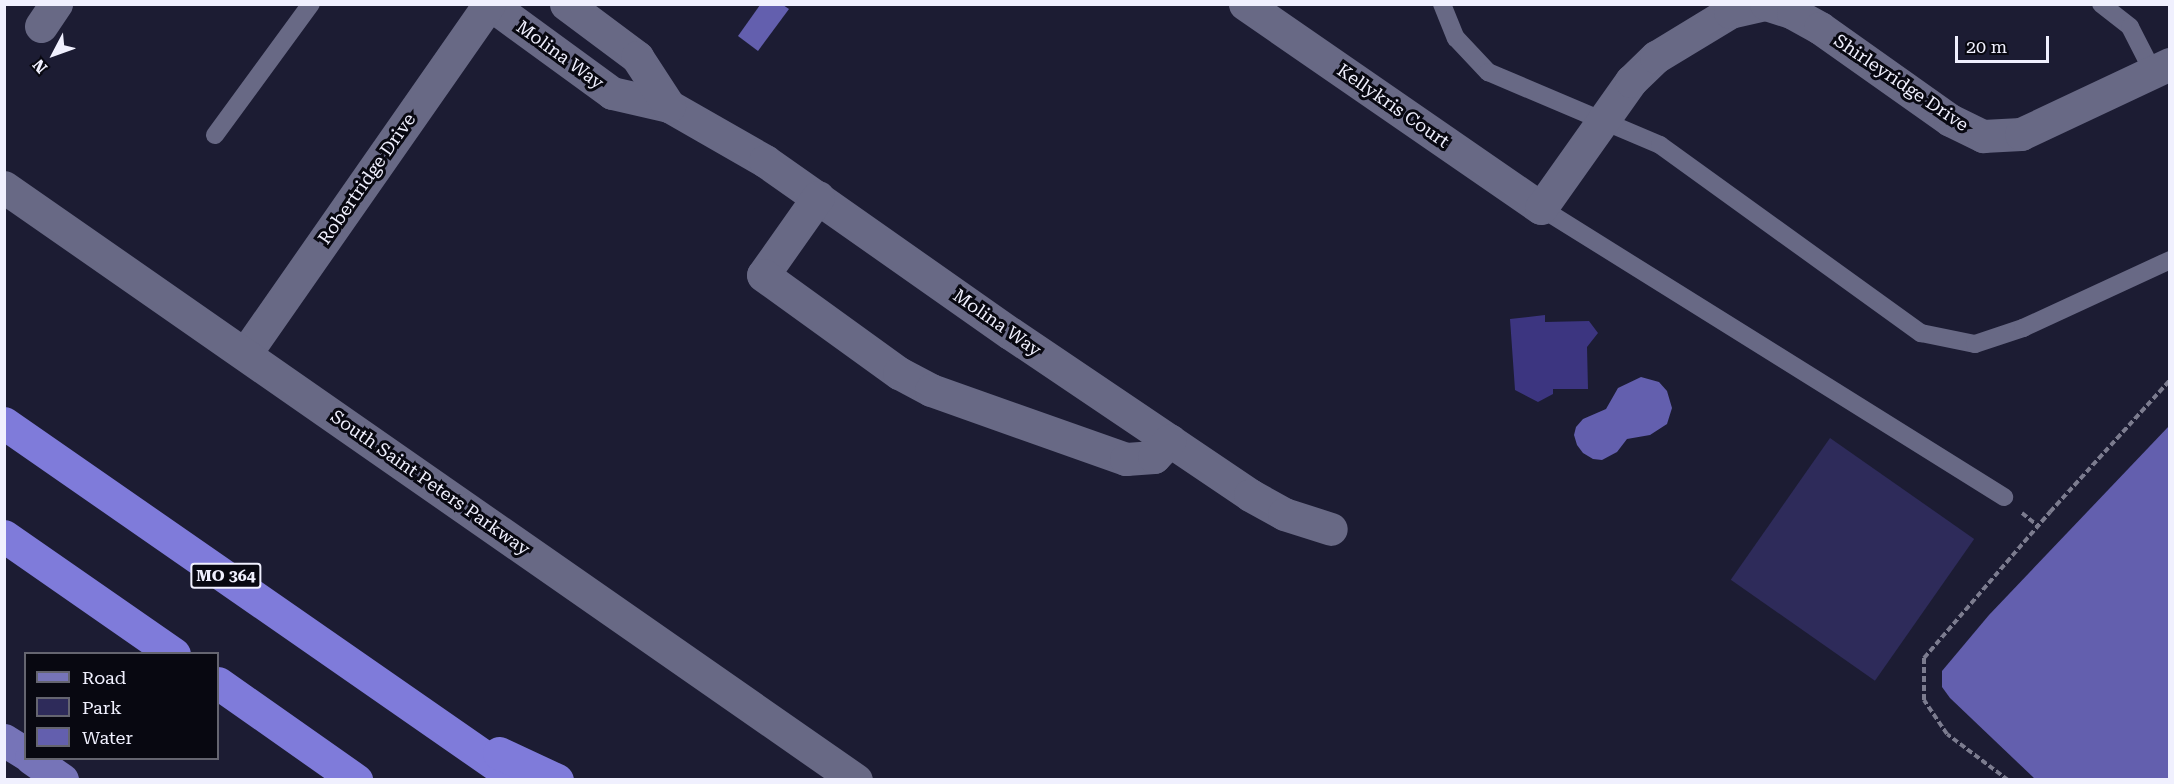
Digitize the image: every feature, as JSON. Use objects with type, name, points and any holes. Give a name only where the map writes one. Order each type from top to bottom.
[{"type":"highway","name":"MO 364","points":[[4,423],[518,780]]},
{"type":"highway","points":[[4,536],[171,652]]},
{"type":"highway","points":[[219,684],[356,780]]},
{"type":"highway","points":[[448,730],[557,780]]},
{"type":"main road","points":[[4,740],[24,753]]},
{"type":"main road","points":[[32,760],[62,780]]},
{"type":"street","name":"Molina Way","points":[[489,4],[612,93],[669,106],[765,162],[1010,333],[1250,495],[1284,514],[1330,529]]},
{"type":"street","name":"Robertridge Drive","points":[[245,354],[489,4]]},
{"type":"street","name":"Molina Way","points":[[566,4],[637,57],[669,106]]},
{"type":"street","name":"Kellykris Court","points":[[1245,4],[1541,208]]},
{"type":"street","name":"Shirleyridge Drive","points":[[1541,208],[1631,81],[1656,57],[1730,12],[1765,4],[1793,12],[1820,28],[1950,120],[1983,136],[2021,134],[2161,68]]},
{"type":"street","name":"South Saint Peters Parkway","points":[[4,187],[856,780]]},
{"type":"street","points":[[818,197],[763,275],[899,373],[931,390],[1126,459],[1154,457],[1170,440]]},
{"type":"lane","points":[[215,135],[311,4]]},
{"type":"lane","points":[[1442,4],[1456,38],[1488,72],[1659,145],[1921,333],[1975,344],[2023,328],[2169,260]]},
{"type":"lane","points":[[2101,4],[2130,27],[2161,68]]},
{"type":"lane","points":[[1541,208],[2004,497]]},
{"type":"path","points":[[2008,780],[1947,734],[1924,700],[1924,658],[2050,512],[2169,380]]},
{"type":"green space","points":[[1830,438],[1974,539],[1875,681],[1731,580]]},
{"type":"water","points":[[760,5],[783,5],[789,9],[758,51],[738,36]]},
{"type":"water","points":[[1641,377],[1659,382],[1667,391],[1672,408],[1667,424],[1650,435],[1627,439],[1617,452],[1602,460],[1593,459],[1583,453],[1574,435],[1576,427],[1583,419],[1606,409],[1618,388]]},
{"type":"water","points":[[2169,426],[2169,779],[2035,779],[1950,698],[1942,687],[1942,671],[1989,615]]},
{"type":"building","points":[[1545,315],[1545,322],[1589,321],[1598,333],[1587,347],[1588,389],[1553,389],[1553,394],[1538,402],[1515,390],[1510,319]]}]
